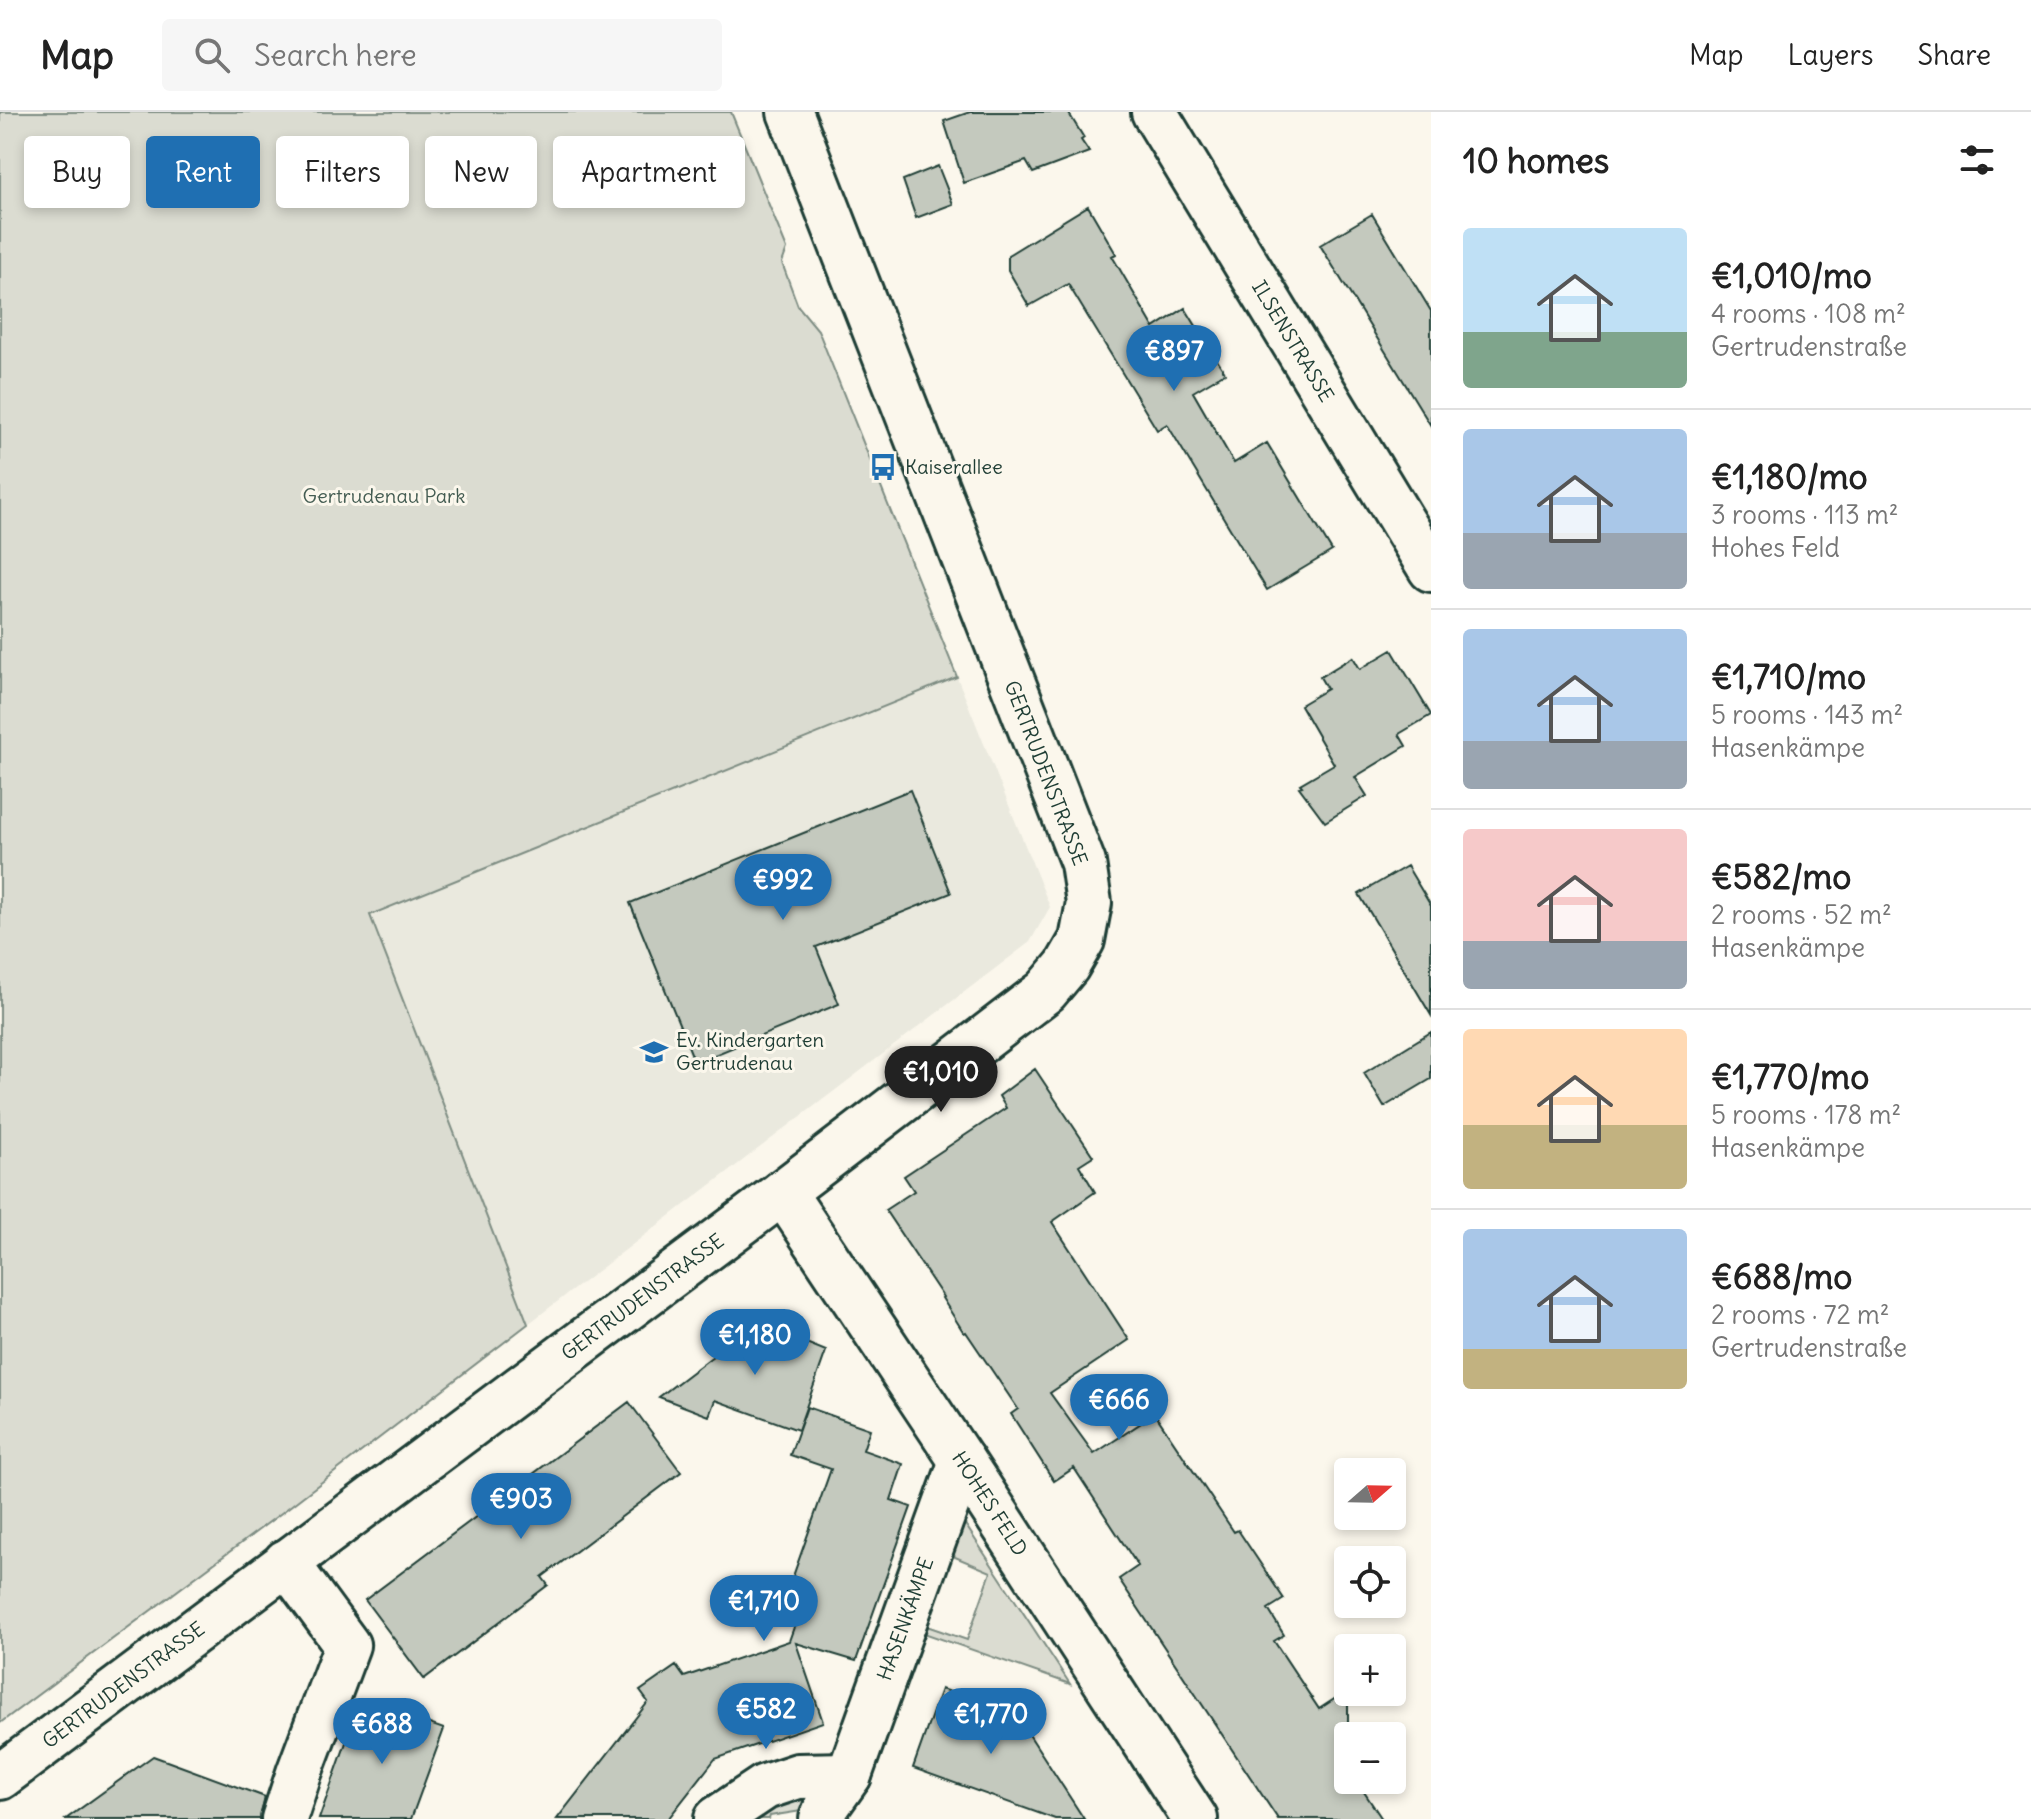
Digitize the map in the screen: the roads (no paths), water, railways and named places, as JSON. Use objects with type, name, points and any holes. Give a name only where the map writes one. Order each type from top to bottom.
[{"type":"street","name":"GERTRUDENSTRASSE","points":[[0,1777],[783,1192],[1046,991],[1067,966],[1082,940],[1089,903],[1083,863],[790,112]]},
{"type":"street","name":"ILSENSTRASSE","points":[[1154,112],[1431,569]]},
{"type":"street","name":"HOHES FELD","points":[[783,1192],[1195,1819]]},
{"type":"street","name":"HASENKÄMPE","points":[[822,1819],[827,1806],[849,1775],[962,1461]]},
{"type":"street","points":[[284,1819],[347,1645],[286,1562]]},
{"type":"street","points":[[717,1819],[765,1787],[798,1776],[849,1775]]},
{"type":"place","name":"Kaiserallee","points":[[883,467]]},
{"type":"place","name":"Ev. Kindergarten Gertrudenau","points":[[654,1052]]},
{"type":"park label","name":"Gertrudenau Park","points":[[384,496]]}]
